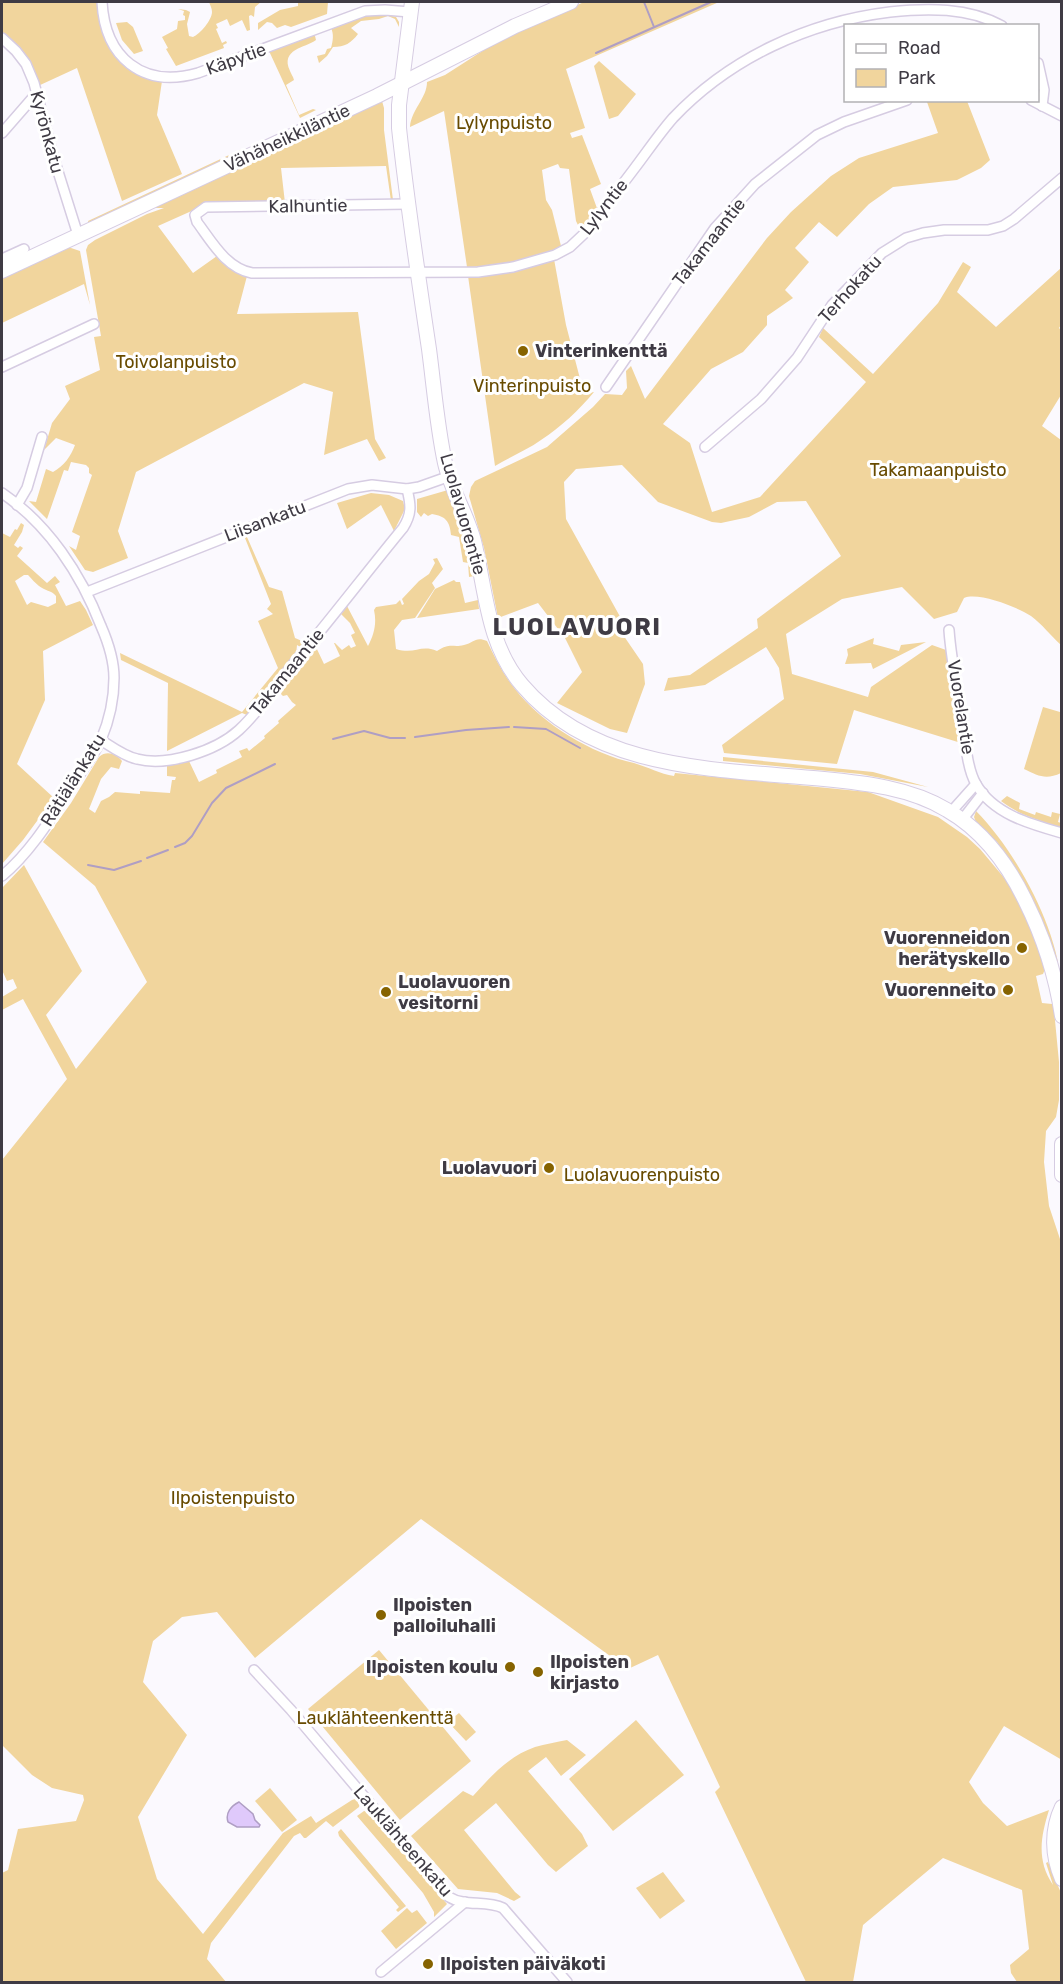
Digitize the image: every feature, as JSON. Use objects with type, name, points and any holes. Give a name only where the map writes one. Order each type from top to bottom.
[{"type":"street","name":"Käpytie","points":[[102,2],[106,29],[118,54],[136,69],[151,75],[166,77],[183,77],[198,73],[358,13],[411,7]]},
{"type":"street","name":"Vähäheikkiläntie","points":[[2,271],[571,2]]},
{"type":"street","name":"Luolavuorentie","points":[[411,7],[401,83],[399,128],[417,272],[446,464],[474,541],[498,649],[520,683],[544,706],[564,723],[604,744],[644,758],[693,766],[867,784],[907,793],[951,812],[1000,857],[1022,893],[1040,932],[1062,1016]]},
{"type":"street","name":"Lylyntie","points":[[206,207],[195,215],[197,222],[226,260],[242,271],[261,274],[461,273],[513,267],[561,253],[587,231],[657,138],[686,105],[721,76],[770,46],[803,32],[858,17],[910,10],[939,10],[970,14],[997,24]]},
{"type":"street","name":"Kyrönkatu","points":[[2,38],[26,64],[34,82],[54,162],[78,236]]},
{"type":"street","points":[[1039,68],[1044,90],[1042,106]]},
{"type":"street","points":[[2,134],[36,93]]},
{"type":"street","name":"Takamaantie","points":[[606,387],[715,228],[755,184],[817,135],[844,122],[901,102]]},
{"type":"street","points":[[1035,102],[1062,116]]},
{"type":"street","name":"Terhokatu","points":[[705,447],[761,399],[800,355],[832,305],[882,253],[906,238],[923,233],[944,230],[988,230],[1003,226],[1062,178]]},
{"type":"street","name":"Kalhuntie","points":[[206,207],[409,204]]},
{"type":"street","points":[[2,259],[24,249]]},
{"type":"street","points":[[2,367],[94,324]]},
{"type":"street","points":[[17,505],[27,488],[42,436]]},
{"type":"street","name":"Liisankatu","points":[[87,592],[348,489],[372,485],[407,489],[450,476]]},
{"type":"street","name":"Takamaantie","points":[[101,740],[125,755],[153,762],[180,758],[209,748],[238,731],[403,528],[411,508],[407,489]]},
{"type":"street","name":"Rätiälänkatu","points":[[2,493],[54,543],[87,592],[106,638],[114,678],[111,708],[101,740],[57,809],[35,839],[2,876]]},
{"type":"street","name":"Vuorelantie","points":[[949,630],[968,750],[976,784],[998,807],[1016,818],[1062,833]]},
{"type":"street","points":[[951,812],[976,784]]},
{"type":"street","points":[[962,820],[983,793]]},
{"type":"street","points":[[1062,1144],[1062,1175]]},
{"type":"street","name":"Lauklähteenkatu","points":[[254,1670],[291,1710],[449,1897],[457,1901],[498,1905],[508,1912],[567,1983]]},
{"type":"street","points":[[1062,1807],[1055,1827],[1054,1843],[1056,1863],[1062,1879]]},
{"type":"street","points":[[381,1972],[465,1902]]},
{"type":"green space","points":[[2,2],[97,2],[102,31],[114,54],[134,71],[162,81],[157,115],[182,174],[122,201],[77,68],[38,86],[16,47],[2,33]]},
{"type":"green space","points":[[209,2],[261,2],[255,7],[254,17],[249,16],[250,30],[247,31],[242,20],[230,26],[227,19],[216,24],[222,43],[226,41],[227,43],[223,45],[224,48],[176,66],[162,37],[177,29],[178,21],[185,20],[184,11],[178,9],[190,12],[187,24],[189,36],[196,35],[210,19],[212,9]]},
{"type":"green space","points":[[298,2],[328,2],[327,14],[291,27],[285,25],[277,28],[267,22],[258,30],[258,23],[280,10],[298,6]]},
{"type":"green space","name":"Lylynpuisto","points":[[584,2],[719,2],[566,69],[585,128],[570,133],[572,138],[582,135],[601,184],[590,189],[598,211],[586,226],[579,227],[576,221],[569,169],[560,168],[558,164],[542,170],[546,200],[552,210],[561,246],[528,260],[467,267],[444,111],[410,127],[427,82],[445,75],[498,41]]},
{"type":"green space","points":[[384,14],[396,17],[399,27],[395,19],[388,16],[361,21],[351,28],[358,34],[353,40],[333,47],[319,63],[317,56],[325,54],[327,49],[331,48],[333,33],[331,28],[364,16]]},
{"type":"green space","points":[[127,22],[133,27],[143,51],[134,54],[122,40],[116,23]]},
{"type":"green space","points":[[311,35],[315,36],[316,40],[295,50],[288,58],[294,80],[286,85],[299,115],[313,109],[316,110],[300,118],[269,51]]},
{"type":"green space","points":[[599,61],[636,94],[618,116],[609,119],[594,66]]},
{"type":"green space","name":"Toivolanpuisto","points":[[382,101],[393,200],[391,201],[386,166],[281,168],[285,203],[209,205],[158,226],[193,273],[217,256],[230,268],[247,276],[237,314],[358,312],[375,439],[386,458],[379,461],[367,439],[324,455],[333,392],[304,383],[136,472],[118,531],[128,558],[93,572],[85,570],[69,546],[76,550],[80,536],[72,532],[92,475],[89,473],[89,468],[86,465],[71,462],[68,471],[64,470],[47,519],[29,501],[36,502],[46,469],[53,472],[61,467],[75,445],[56,438],[44,450],[52,423],[70,399],[65,386],[100,370],[94,337],[101,336],[86,250],[88,245],[147,214],[164,208],[151,208]]},
{"type":"green space","name":"Takamaanpuisto","points":[[927,102],[967,102],[990,160],[981,168],[957,180],[893,187],[869,204],[837,237],[819,222],[795,248],[809,262],[785,290],[793,298],[767,316],[767,325],[743,352],[711,369],[663,424],[690,443],[712,512],[760,497],[866,382],[819,337],[823,328],[873,374],[938,303],[963,262],[971,267],[957,292],[996,327],[1061,268],[1061,325],[1059,328],[1062,331],[1061,395],[1042,426],[1061,440],[1061,645],[1031,616],[1008,605],[979,597],[964,598],[957,612],[934,619],[902,587],[842,599],[786,634],[792,674],[868,697],[871,687],[932,645],[946,650],[961,743],[854,710],[837,764],[724,753],[722,745],[784,699],[779,668],[766,647],[705,685],[664,691],[668,678],[690,675],[758,628],[757,619],[841,556],[806,501],[777,502],[749,517],[721,523],[712,522],[658,502],[622,465],[576,469],[564,482],[566,519],[623,622],[617,626],[643,664],[645,684],[627,733],[610,729],[557,703],[582,672],[565,638],[538,603],[498,618],[484,548],[469,496],[475,481],[547,447],[605,394],[622,395],[627,388],[626,371],[631,366],[645,399],[767,238],[791,212],[831,176],[859,158],[938,133]]},
{"type":"green space","points":[[242,149],[243,151],[89,225],[88,221]]},
{"type":"green space","points":[[68,247],[80,251],[90,305],[84,284],[2,323],[2,277]]},
{"type":"green space","name":"Vinterinpuisto","points":[[554,259],[566,325],[584,394],[594,392],[569,418],[548,435],[495,466],[468,276],[527,268]]},
{"type":"green space","points":[[448,490],[463,527],[474,576],[469,577],[468,563],[463,562],[459,537],[451,535],[446,520],[437,515],[428,516],[424,513],[421,517],[417,512],[417,499]]},
{"type":"green space","points":[[371,493],[389,495],[403,501],[405,509],[394,531],[381,505],[347,529],[337,503]]},
{"type":"green space","points":[[21,523],[24,525],[14,545],[23,548],[17,556],[47,583],[55,576],[60,582],[55,585],[66,606],[80,601],[93,625],[43,651],[45,700],[17,764],[54,798],[2,864],[2,533],[10,537],[15,529],[17,530]],"holes":[[[28,575],[39,586],[54,594],[56,603],[48,607],[31,602],[27,605],[15,581]]]},
{"type":"green space","points":[[247,537],[269,587],[282,591],[295,638],[302,641],[312,635],[302,648],[297,645],[296,655],[247,715],[242,713],[167,751],[168,683],[121,660],[120,653],[242,712],[278,668],[258,621],[273,614],[267,609],[271,604],[245,538]]},
{"type":"green space","name":"Luolavuorenpuisto","points":[[437,558],[443,569],[432,583],[435,588],[415,618],[402,620],[394,630],[396,649],[437,651],[477,640],[487,641],[515,689],[526,702],[553,725],[601,753],[664,774],[674,776],[675,773],[868,792],[938,817],[980,849],[1011,886],[1035,937],[1045,969],[1043,974],[1036,976],[1042,1003],[1052,1004],[1054,1010],[1059,1062],[1059,1100],[1056,1117],[1046,1131],[1044,1162],[1049,1206],[1062,1245],[1062,1760],[1004,1726],[969,1782],[983,1803],[1007,1826],[1049,1810],[1042,1839],[1042,1857],[1048,1876],[1053,1885],[1046,1863],[1048,1862],[1061,1893],[1061,1982],[1017,1982],[1011,1973],[1010,1965],[1029,1949],[1022,1890],[943,1858],[863,1925],[853,1982],[806,1982],[715,1792],[720,1787],[658,1655],[628,1669],[421,1519],[255,1658],[217,1612],[182,1617],[153,1641],[143,1682],[187,1735],[138,1817],[157,1879],[203,1934],[283,1833],[311,1816],[316,1823],[352,1800],[358,1798],[360,1801],[359,1807],[333,1827],[326,1821],[306,1838],[300,1833],[294,1836],[211,1943],[207,1959],[226,1982],[2,1982],[2,1873],[8,1870],[18,1829],[76,1821],[84,1800],[83,1795],[52,1788],[32,1775],[2,1745],[2,1160],[67,1079],[23,999],[2,1010],[2,997],[17,988],[13,979],[7,981],[2,970],[2,888],[24,865],[82,971],[46,1015],[76,1069],[147,982],[95,886],[43,842],[71,803],[99,757],[111,754],[122,761],[119,769],[111,767],[101,779],[89,809],[95,813],[101,801],[115,792],[170,793],[172,780],[176,777],[167,776],[167,766],[189,761],[199,782],[217,773],[216,770],[242,757],[239,751],[247,748],[249,751],[265,738],[264,736],[279,723],[278,721],[296,705],[287,695],[283,696],[278,691],[315,645],[324,664],[340,656],[334,643],[342,650],[349,645],[351,648],[356,646],[351,635],[355,633],[350,623],[341,614],[347,606],[368,646],[374,629],[376,607],[396,604],[400,600],[402,605],[404,604],[402,599],[429,574],[435,563],[433,559]]},
{"type":"green space","points":[[454,580],[460,582],[465,603],[478,600],[479,609],[417,618],[435,589]]},
{"type":"green space","points":[[874,638],[873,644],[899,651],[901,645],[926,642],[873,669],[871,663],[845,664],[847,649]]},
{"type":"green space","points":[[1043,707],[1060,712],[1061,709],[1061,773],[1046,777],[1024,769]]},
{"type":"green space","points":[[723,757],[873,772],[928,787],[860,774],[723,761]]},
{"type":"green space","points":[[1007,796],[1020,803],[1019,809],[1035,815],[1036,812],[1051,817],[1052,812],[1060,814],[1058,822],[1061,823],[1061,827],[1015,810],[1001,801]]},
{"type":"green space","points":[[976,811],[1006,848],[1045,919],[1059,968],[1061,990],[1011,863],[997,842],[976,822],[974,817]]},
{"type":"green space","name":"Lauklähteenkenttä","points":[[379,1650],[471,1761],[400,1820],[308,1709]]},
{"type":"green space","points":[[459,1713],[476,1732],[466,1741],[448,1722]]},
{"type":"green space","points":[[636,1720],[684,1775],[613,1831],[569,1779]]},
{"type":"green space","points":[[567,1740],[586,1755],[561,1776],[546,1757],[528,1771],[582,1834],[588,1846],[556,1872],[496,1803],[464,1830],[521,1897],[514,1901],[497,1893],[458,1889],[411,1836],[463,1791],[473,1796],[494,1774],[517,1756],[535,1747]]},
{"type":"green space","points":[[270,1788],[297,1820],[282,1832],[255,1801]]},
{"type":"green space","points":[[364,1811],[369,1812],[447,1904],[434,1917],[434,1912],[423,1893],[357,1816]]},
{"type":"green space","points":[[341,1829],[406,1906],[398,1912],[396,1910],[399,1907],[339,1836],[338,1832]]},
{"type":"green space","points":[[663,1872],[685,1901],[660,1919],[636,1888]]},
{"type":"green space","points":[[407,1908],[412,1913],[417,1910],[427,1923],[396,1949],[381,1931]]},
{"type":"shaded area","points":[[239,1802],[253,1814],[259,1827],[237,1827],[228,1822],[229,1810]]},
{"type":"waterway","points":[[644,2],[654,27]]},
{"type":"waterway","points":[[596,53],[711,2]]},
{"type":"waterway","points":[[415,737],[509,727]]},
{"type":"waterway","points":[[514,727],[546,729],[580,748]]},
{"type":"waterway","points":[[333,739],[364,731],[390,738],[405,738]]},
{"type":"waterway","points":[[175,847],[185,843],[192,836],[212,803],[226,788],[275,764]]},
{"type":"waterway","points":[[147,858],[168,850]]},
{"type":"waterway","points":[[88,865],[114,870],[141,861]]},
{"type":"place","name":"Vinterinkenttä","points":[[523,351]]},
{"type":"place","name":"Vuorenneidon herätyskello","points":[[1022,948]]},
{"type":"place","name":"Vuorenneito","points":[[1008,990]]},
{"type":"place","name":"Luolavuoren vesitorni","points":[[386,992]]},
{"type":"place","name":"Luolavuori","points":[[549,1168]]},
{"type":"place","name":"Ilpoisten palloiluhalli","points":[[381,1615]]},
{"type":"place","name":"Ilpoisten koulu","points":[[510,1667]]},
{"type":"place","name":"Ilpoisten kirjasto","points":[[538,1672]]},
{"type":"place","name":"Ilpoisten päiväkoti","points":[[428,1964]]},
{"type":"district","name":"LUOLAVUORI","points":[[577,627]]},
{"type":"park label","name":"Ilpoistenpuisto","points":[[233,1498]]}]
